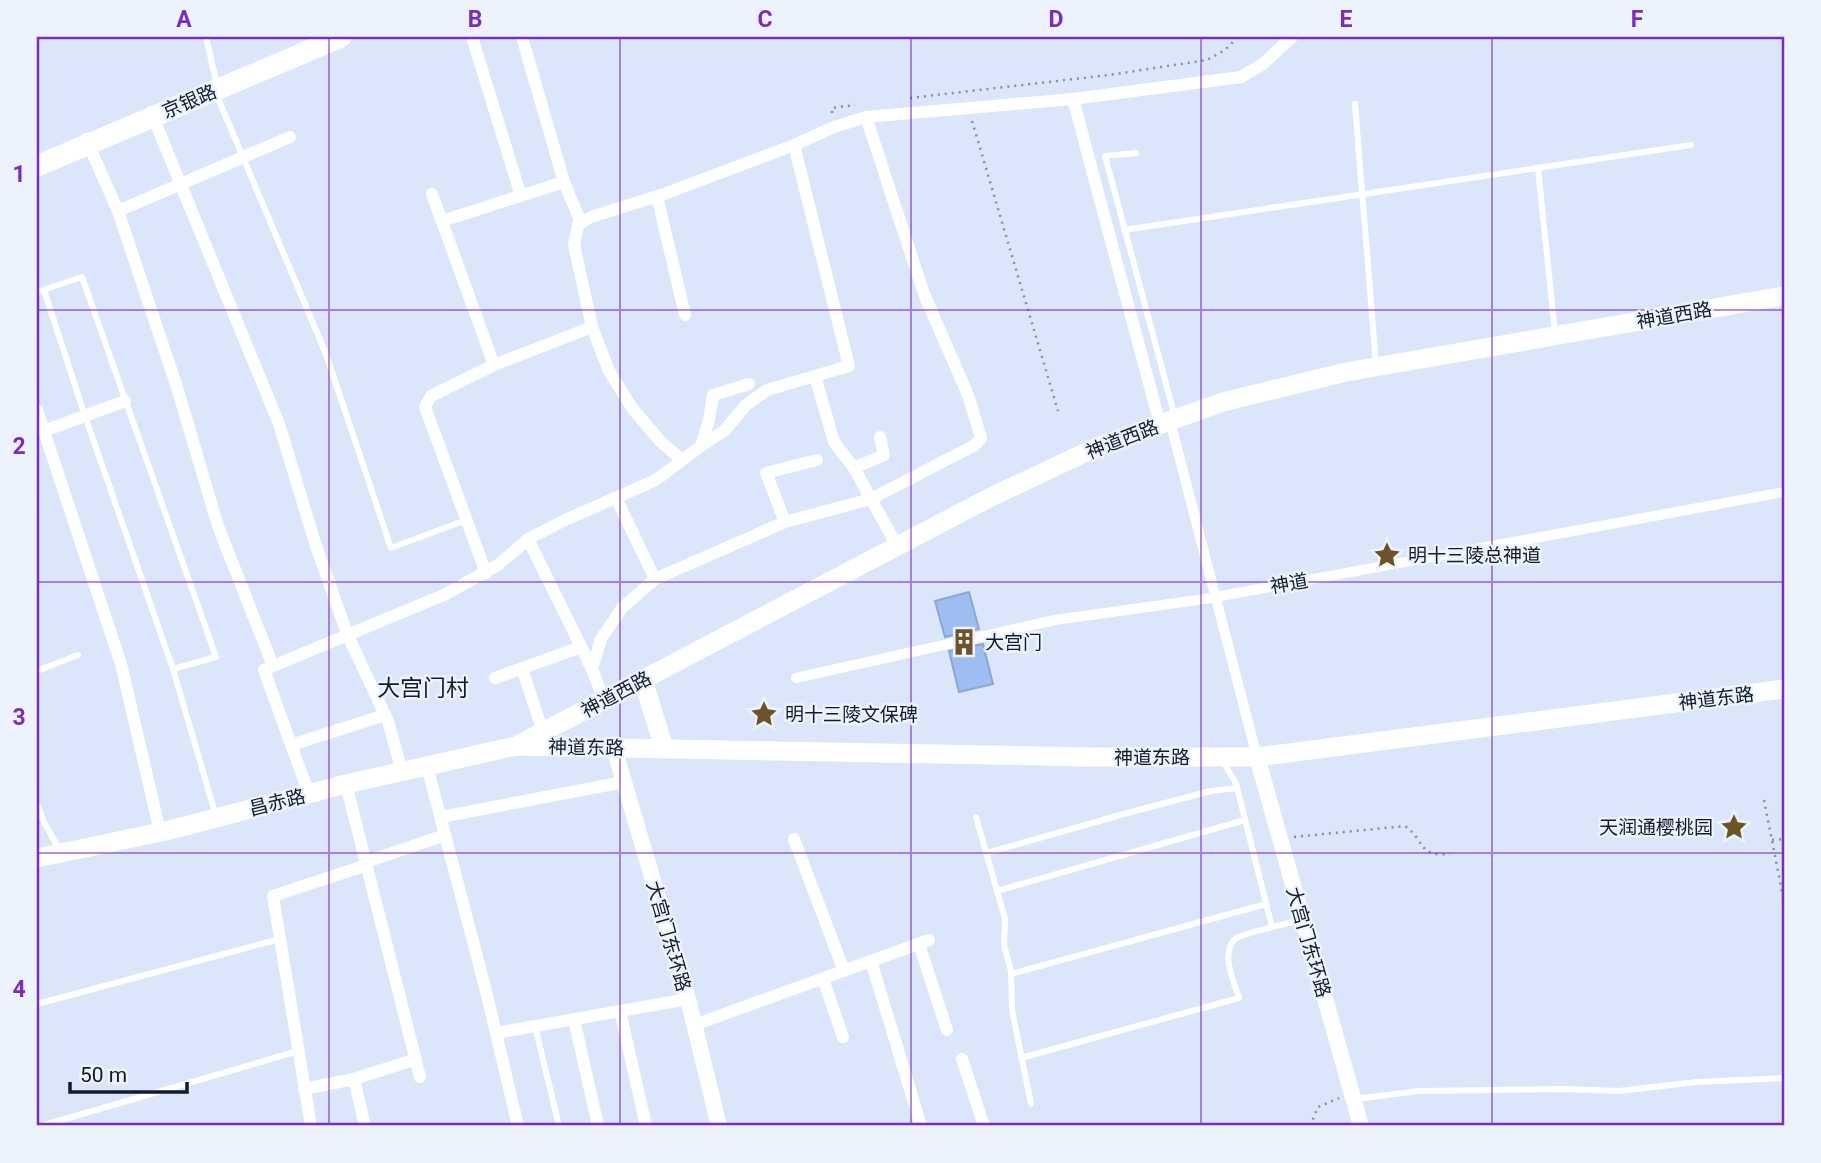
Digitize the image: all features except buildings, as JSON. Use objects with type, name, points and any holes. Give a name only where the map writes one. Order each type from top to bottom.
[{"type":"highway","name":"京银路","points":[[215,86],[320,37]]},
{"type":"highway","name":"京银路","points":[[37,166],[87,140],[341,37]]},
{"type":"highway","name":"京银路","points":[[37,155],[87,140]]},
{"type":"main road","name":"神道西路","points":[[516,746],[989,498],[1097,447],[1168,421],[1223,402],[1346,372],[1784,296]]},
{"type":"main road","points":[[643,680],[658,712],[664,748]]},
{"type":"main road","name":"神道东路","points":[[516,746],[1077,757],[1257,757],[1784,689]]},
{"type":"main road","name":"昌赤路","points":[[37,858],[160,832],[346,784],[516,746]]},
{"type":"street","points":[[472,37],[521,196]]},
{"type":"street","points":[[522,37],[564,183],[581,223]]},
{"type":"street","points":[[682,460],[660,441],[632,408],[609,371],[592,327],[574,245],[578,225],[591,217],[657,196],[866,117],[1073,99],[1241,77],[1264,64],[1292,37]]},
{"type":"street","points":[[1073,99],[1217,596],[1257,757]]},
{"type":"street","points":[[151,113],[279,424],[316,546],[348,636],[385,715],[402,772]]},
{"type":"street","points":[[592,669],[601,639],[622,608],[655,579],[785,522],[871,499],[975,445],[981,438],[968,395],[923,294],[866,117]]},
{"type":"street","points":[[118,211],[290,137]]},
{"type":"street","points":[[87,140],[118,211],[176,384],[218,526],[273,666]]},
{"type":"street","points":[[309,794],[264,670],[446,594],[498,565],[528,539],[656,481],[723,432],[746,405],[767,390],[849,366],[794,145]]},
{"type":"street","points":[[442,221],[564,183]]},
{"type":"street","points":[[432,194],[494,365]]},
{"type":"street","points":[[657,196],[685,315]]},
{"type":"street","points":[[486,573],[425,407],[431,396],[494,365],[592,327]]},
{"type":"street","points":[[815,376],[834,442],[854,468],[897,546]]},
{"type":"street","points":[[701,446],[713,395],[749,384]]},
{"type":"street","points":[[44,431],[125,401]]},
{"type":"street","points":[[37,410],[121,664],[160,832]]},
{"type":"street","points":[[854,468],[884,455],[880,437]]},
{"type":"street","points":[[785,522],[766,473],[817,460]]},
{"type":"street","name":"神道","points":[[796,678],[1055,620],[1217,596],[1784,492]]},
{"type":"street","points":[[616,498],[655,579]]},
{"type":"street","points":[[528,539],[592,669],[604,700]]},
{"type":"street","points":[[495,678],[581,647]]},
{"type":"street","points":[[522,668],[543,732]]},
{"type":"street","points":[[291,745],[385,715]]},
{"type":"street","name":"大宫门东环路","points":[[614,748],[688,999],[719,1126]]},
{"type":"street","name":"大宫门东环路","points":[[1257,757],[1361,1126]]},
{"type":"street","points":[[427,766],[518,1126]]},
{"type":"street","points":[[440,817],[624,782]]},
{"type":"street","points":[[346,784],[420,1077]]},
{"type":"street","points":[[311,1126],[273,896],[445,835]]},
{"type":"street","points":[[794,839],[844,971]]},
{"type":"street","points":[[694,1025],[924,942],[947,1030]]},
{"type":"street","points":[[872,961],[921,1126]]},
{"type":"street","points":[[824,979],[843,1037]]},
{"type":"street","points":[[496,1033],[688,999]]},
{"type":"street","points":[[620,1011],[646,1126]]},
{"type":"street","points":[[574,1020],[598,1126]]},
{"type":"street","points":[[304,1090],[354,1079],[416,1059]]},
{"type":"street","points":[[962,1059],[984,1126]]},
{"type":"street","points":[[354,1079],[365,1126]]},
{"type":"lane","points":[[206,37],[215,86],[326,354],[391,548],[466,520]]},
{"type":"lane","points":[[1355,104],[1376,367]]},
{"type":"lane","points":[[1125,230],[1691,145]]},
{"type":"lane","points":[[1136,153],[1105,156],[1125,230],[1168,421]]},
{"type":"lane","points":[[1538,168],[1555,336]]},
{"type":"lane","points":[[173,669],[216,657],[82,277],[40,291],[173,669],[217,818]]},
{"type":"lane","points":[[37,671],[78,655]]},
{"type":"lane","points":[[1220,757],[1236,783],[1272,928]]},
{"type":"lane","points":[[987,853],[1211,791],[1237,788]]},
{"type":"lane","points":[[37,804],[61,852]]},
{"type":"lane","points":[[976,817],[1005,919],[1004,945],[1011,974],[1012,1010],[1031,1104]]},
{"type":"lane","points":[[997,891],[1245,820]]},
{"type":"lane","points":[[1011,974],[1266,904]]},
{"type":"lane","points":[[1021,1058],[1239,998],[1229,962],[1229,949],[1236,938],[1303,920]]},
{"type":"lane","points":[[37,1004],[280,939]]},
{"type":"lane","points":[[535,1026],[559,1126]]},
{"type":"lane","points":[[41,1126],[298,1051]]},
{"type":"lane","points":[[1353,1097],[1419,1091],[1619,1091],[1697,1082],[1784,1078]]},
{"type":"path","points":[[899,99],[1110,75],[1208,60],[1225,50],[1238,37]]},
{"type":"path","points":[[834,127],[832,108],[858,104]]},
{"type":"path","points":[[968,108],[1058,411]]},
{"type":"path","points":[[1764,800],[1784,902]]},
{"type":"path","points":[[1280,838],[1405,826],[1413,831],[1429,853],[1450,854]]},
{"type":"path","points":[[1772,841],[1784,839]]},
{"type":"path","points":[[1310,1126],[1318,1107],[1326,1102],[1353,1097]]},
{"type":"place","name":"明十三陵总神道","points":[[1387,555]]},
{"type":"place","name":"大宫门","points":[[964,642]]},
{"type":"place","name":"明十三陵文保碑","points":[[764,714]]},
{"type":"place","name":"天润通樱桃园","points":[[1734,827]]},
{"type":"district","name":"大宫门村","points":[[423,688]]}]
